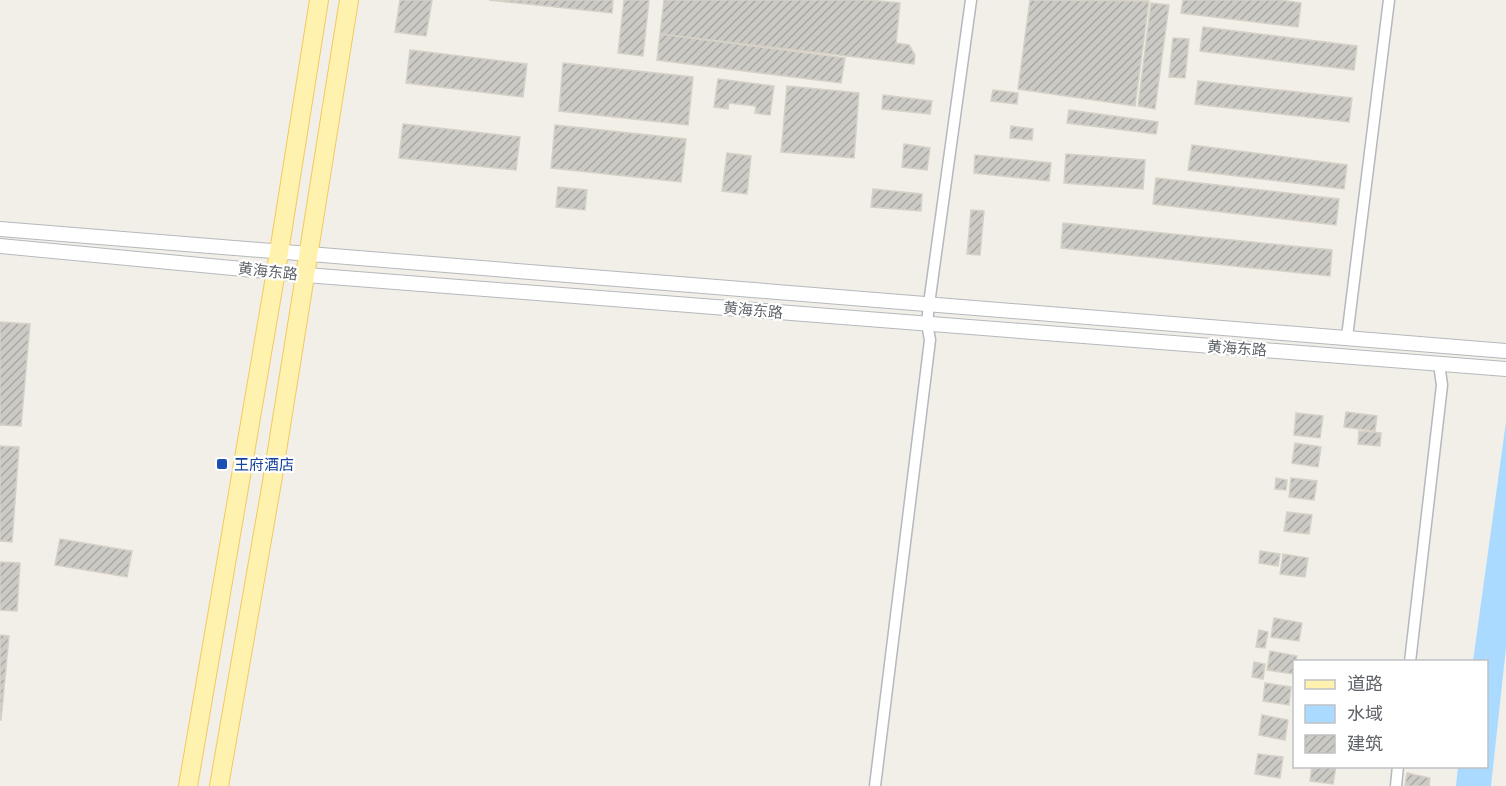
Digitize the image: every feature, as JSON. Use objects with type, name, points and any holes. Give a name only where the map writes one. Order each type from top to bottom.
[{"type":"main road","points":[[188,786],[276,271],[319,0]]},
{"type":"main road","points":[[219,786],[306,275],[349,0]]},
{"type":"street","points":[[875,786],[930,340],[927,324],[929,304],[971,0]]},
{"type":"street","points":[[1347,337],[1389,0]]},
{"type":"street","name":"黄海东路","points":[[0,229],[1504,351]]},
{"type":"street","name":"黄海东路","points":[[0,246],[306,275],[1503,369]]},
{"type":"street","points":[[1410,660],[1442,385],[1439,364]]},
{"type":"street","points":[[1396,786],[1398,768]]},
{"type":"water","points":[[1506,422],[1506,648],[1491,786],[1456,786],[1458,768],[1488,768],[1488,660],[1473,660]]},
{"type":"building","points":[[400,0],[432,0],[426,36],[395,32]]},
{"type":"building","points":[[489,0],[613,0],[612,13]]},
{"type":"building","points":[[624,0],[649,0],[643,56],[618,53]]},
{"type":"building","points":[[664,0],[870,0],[900,3],[896,43],[909,45],[915,55],[914,64],[660,34]]},
{"type":"building","points":[[1030,0],[1149,1],[1135,106],[1018,89]]},
{"type":"building","points":[[1183,0],[1279,0],[1301,3],[1298,27],[1181,13]]},
{"type":"building","points":[[1151,3],[1169,5],[1155,109],[1138,106]]},
{"type":"building","points":[[1203,27],[1357,46],[1354,70],[1200,51]]},
{"type":"building","points":[[660,34],[845,58],[841,83],[657,60]]},
{"type":"building","points":[[1173,38],[1189,39],[1185,78],[1169,77]]},
{"type":"building","points":[[410,50],[527,64],[523,97],[406,83]]},
{"type":"building","points":[[563,63],[693,77],[688,125],[559,111]]},
{"type":"building","points":[[718,79],[774,86],[770,115],[755,113],[756,106],[729,103],[728,109],[714,107]]},
{"type":"building","points":[[1198,81],[1352,98],[1349,122],[1195,104]]},
{"type":"building","points":[[787,86],[859,93],[854,158],[781,152]]},
{"type":"building","points":[[993,90],[1018,93],[1017,104],[991,101]]},
{"type":"building","points":[[883,95],[932,101],[930,114],[882,109]]},
{"type":"building","points":[[1069,110],[1158,122],[1156,134],[1067,123]]},
{"type":"building","points":[[403,124],[520,137],[516,170],[399,158]]},
{"type":"building","points":[[555,125],[686,139],[681,182],[551,168]]},
{"type":"building","points":[[1011,126],[1033,129],[1032,140],[1010,138]]},
{"type":"building","points":[[904,144],[930,148],[927,170],[902,167]]},
{"type":"building","points":[[1192,145],[1347,165],[1344,189],[1188,170]]},
{"type":"building","points":[[727,153],[751,156],[747,194],[722,191]]},
{"type":"building","points":[[1066,154],[1145,160],[1143,189],[1064,183]]},
{"type":"building","points":[[975,155],[1051,163],[1049,181],[974,173]]},
{"type":"building","points":[[1156,178],[1339,199],[1336,225],[1153,204]]},
{"type":"building","points":[[558,187],[587,190],[585,210],[556,207]]},
{"type":"building","points":[[873,189],[922,194],[921,211],[871,207]]},
{"type":"building","points":[[971,210],[984,211],[980,255],[967,254]]},
{"type":"building","points":[[1063,223],[1332,250],[1330,276],[1061,248]]},
{"type":"building","points":[[0,322],[30,324],[21,426],[0,425]]},
{"type":"building","points":[[1346,412],[1377,416],[1375,431],[1344,427]]},
{"type":"building","points":[[1296,413],[1323,416],[1320,438],[1294,435]]},
{"type":"building","points":[[1359,431],[1381,433],[1380,446],[1358,444]]},
{"type":"building","points":[[1295,443],[1321,447],[1318,467],[1292,463]]},
{"type":"building","points":[[0,446],[19,447],[12,542],[0,541]]},
{"type":"building","points":[[1276,478],[1287,480],[1286,490],[1275,489]]},
{"type":"building","points":[[1291,478],[1317,481],[1314,500],[1289,497]]},
{"type":"building","points":[[1287,512],[1312,515],[1309,534],[1284,531]]},
{"type":"building","points":[[60,539],[132,551],[127,577],[55,565]]},
{"type":"building","points":[[1260,551],[1280,554],[1278,566],[1259,563]]},
{"type":"building","points":[[1283,554],[1308,558],[1305,577],[1280,574]]},
{"type":"building","points":[[0,562],[20,563],[17,611],[0,610]]},
{"type":"building","points":[[1274,618],[1302,623],[1299,641],[1271,637]]},
{"type":"building","points":[[1259,630],[1268,632],[1265,648],[1256,647]]},
{"type":"building","points":[[0,635],[9,636],[1,720],[0,720]]},
{"type":"building","points":[[1270,651],[1297,656],[1296,660],[1293,660],[1293,674],[1267,670]]},
{"type":"building","points":[[1254,662],[1265,664],[1263,679],[1252,677]]},
{"type":"building","points":[[1265,683],[1291,687],[1289,705],[1263,701]]},
{"type":"building","points":[[1262,715],[1288,720],[1285,740],[1259,735]]},
{"type":"building","points":[[1258,754],[1283,757],[1280,778],[1255,774]]},
{"type":"building","points":[[1312,768],[1336,768],[1333,784],[1310,781]]},
{"type":"building","points":[[1407,773],[1430,778],[1429,786],[1405,786]]},
{"type":"place","name":"王府酒店","points":[[222,464]]}]
